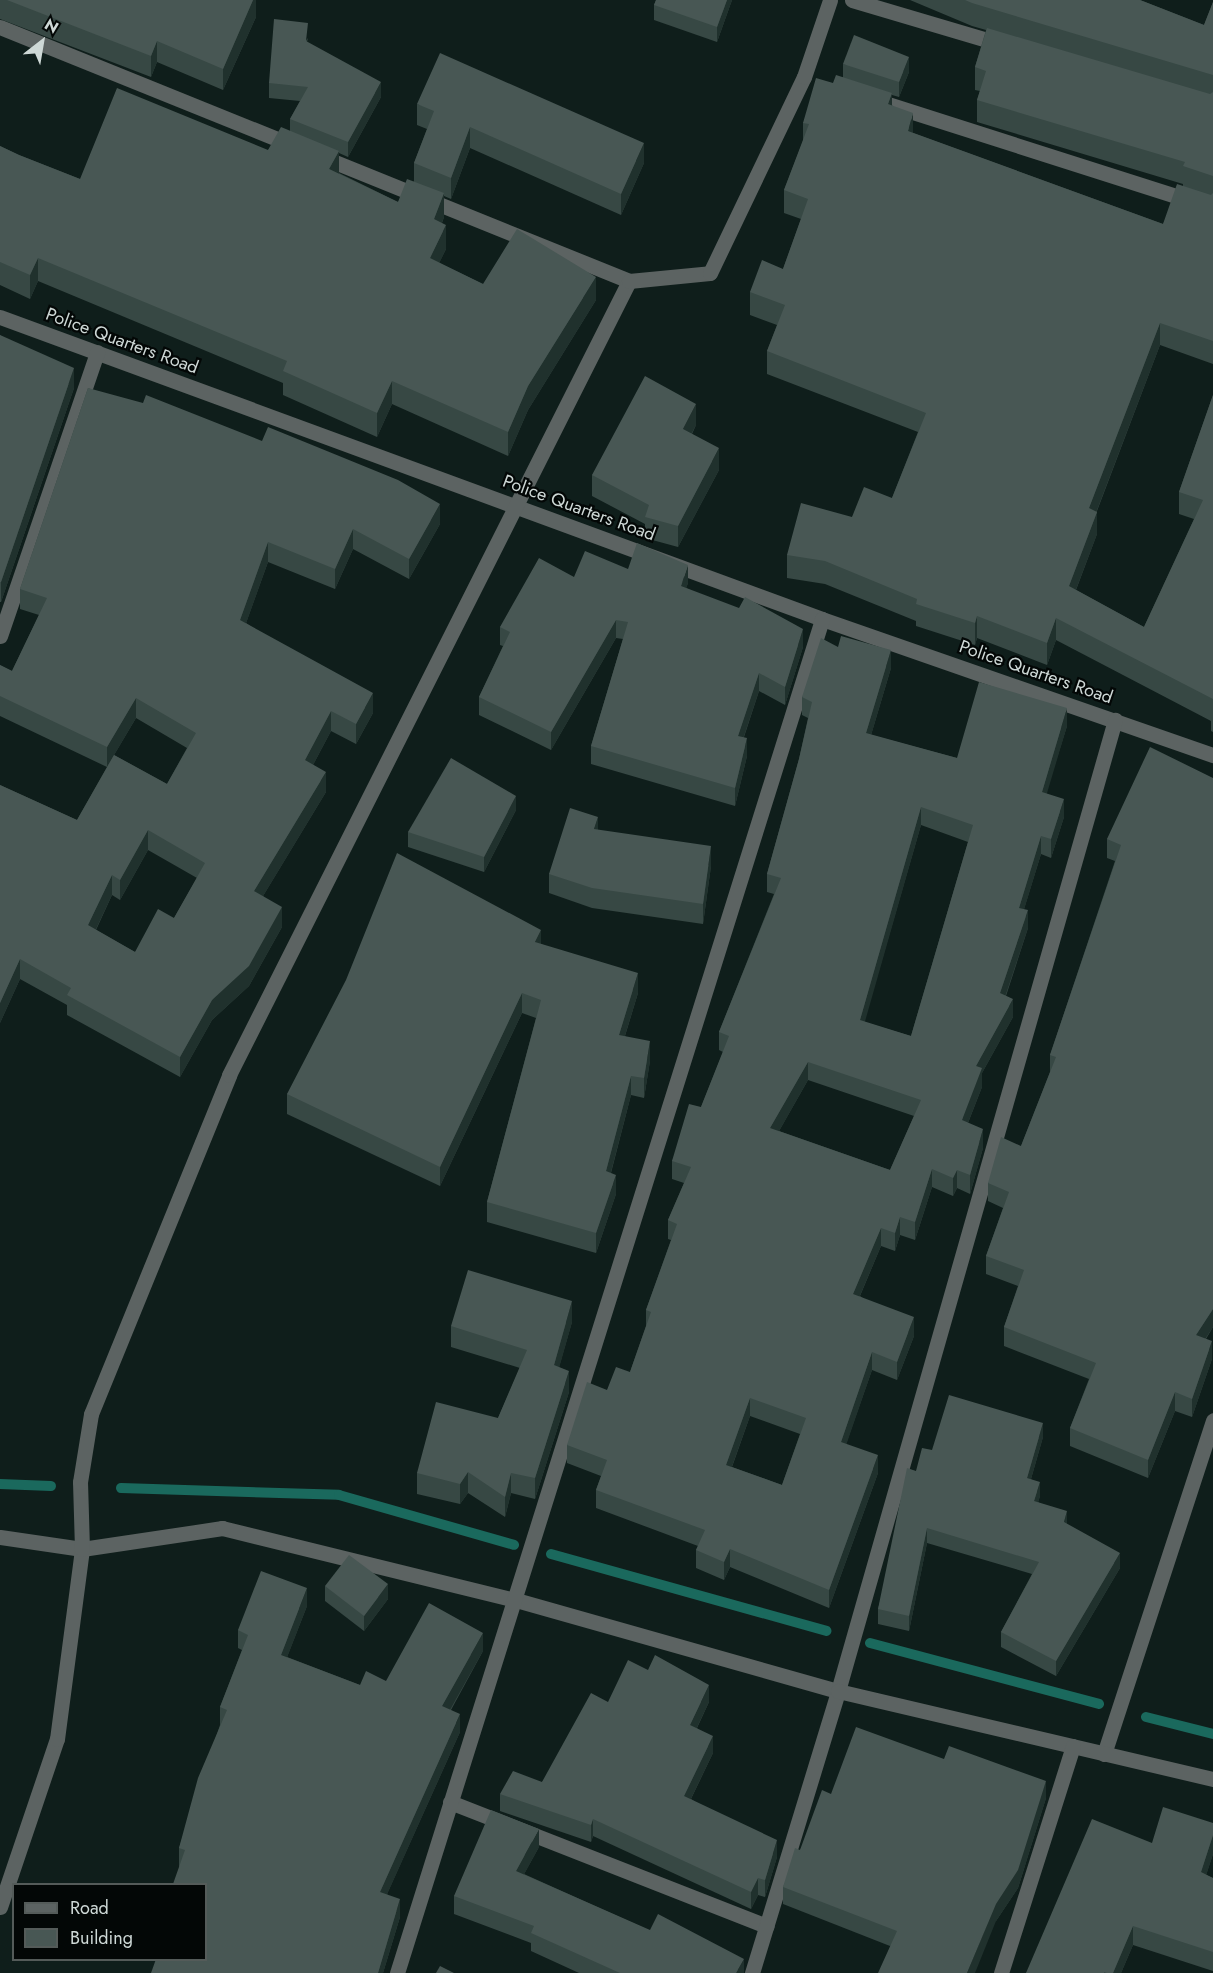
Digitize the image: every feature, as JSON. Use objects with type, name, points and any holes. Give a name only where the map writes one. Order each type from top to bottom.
[{"type":"street","points":[[0,27],[629,281],[710,273],[810,79],[830,0]]},
{"type":"street","points":[[852,0],[1021,50]]},
{"type":"street","points":[[861,95],[1213,208]]},
{"type":"street","points":[[0,1907],[57,1739],[82,1549],[80,1482],[91,1414],[229,1075],[629,281]]},
{"type":"street","name":"Police Quarters Road","points":[[0,318],[822,619],[1213,755]]},
{"type":"street","points":[[0,636],[98,352]]},
{"type":"street","points":[[397,1973],[516,1600],[822,619]]},
{"type":"street","points":[[752,1973],[838,1691],[1115,720]]},
{"type":"street","points":[[1104,1754],[1213,1420]]},
{"type":"street","points":[[0,1537],[82,1549],[222,1528],[516,1600],[838,1691],[1213,1779]]},
{"type":"street","points":[[1001,1973],[1073,1746]]},
{"type":"street","points":[[450,1802],[767,1926]]},
{"type":"building","points":[[7,0],[253,0],[223,69],[157,41],[151,56]]},
{"type":"building","points":[[656,0],[727,0],[717,27],[654,5]]},
{"type":"building","points":[[965,0],[1140,0],[1204,25],[1213,2],[1213,75],[972,3]]},
{"type":"building","points":[[274,19],[308,23],[306,41],[381,82],[348,142],[290,119],[308,87],[269,83]]},
{"type":"building","points":[[987,28],[1210,94],[1213,92],[1213,176],[1183,166],[1185,162],[977,100],[986,71],[975,67]]},
{"type":"building","points":[[854,35],[909,57],[899,82],[843,64]]},
{"type":"building","points":[[440,53],[644,143],[621,194],[470,127],[451,178],[414,163],[434,111],[417,104]]},
{"type":"building","points":[[836,75],[892,93],[888,104],[913,113],[908,131],[1163,224],[1177,184],[1211,195],[1213,193],[1213,341],[1160,323],[1089,508],[1097,512],[1069,586],[1144,627],[1203,500],[1179,492],[1213,395],[1213,699],[1056,618],[1047,643],[977,616],[975,623],[916,604],[917,599],[825,561],[787,555],[801,503],[852,517],[864,487],[892,498],[926,413],[767,351],[785,305],[750,292],[762,260],[783,269],[808,199],[784,190],[809,124],[803,123],[816,78],[833,83]]},
{"type":"building","points":[[117,88],[268,150],[281,127],[339,151],[329,169],[398,202],[407,179],[444,193],[434,219],[446,225],[430,258],[483,284],[517,229],[596,277],[528,386],[508,432],[392,381],[377,413],[283,371],[287,361],[38,258],[30,275],[0,262],[0,146],[80,179]]},
{"type":"building","points":[[0,335],[74,368],[1,582],[0,582]]},
{"type":"building","points":[[645,376],[696,404],[683,429],[719,448],[678,526],[645,517],[649,505],[592,475]]},
{"type":"building","points":[[88,388],[143,403],[146,395],[262,441],[268,427],[398,480],[440,504],[409,559],[353,529],[335,569],[268,542],[240,620],[373,693],[356,724],[331,711],[305,760],[326,772],[254,891],[282,907],[249,966],[212,1000],[180,1057],[67,995],[71,988],[20,959],[0,1003],[0,785],[77,820],[114,755],[167,784],[196,733],[136,698],[107,747],[0,696],[0,665],[12,671],[47,598],[20,589]],"holes":[[[148,830],[205,863],[174,918],[158,909],[135,952],[88,925],[112,875],[120,880]]]},
{"type":"building","points":[[637,543],[688,565],[681,586],[739,608],[745,597],[803,629],[785,687],[759,673],[738,736],[747,738],[735,788],[591,746],[628,622],[616,620],[551,732],[479,697],[510,632],[500,627],[539,558],[574,577],[585,551],[628,569]]},
{"type":"building","points":[[841,636],[891,650],[866,733],[957,758],[979,682],[1067,708],[1042,792],[1064,799],[1051,839],[1041,836],[1019,908],[1028,910],[1000,993],[1013,999],[976,1066],[982,1068],[962,1120],[983,1129],[970,1175],[957,1170],[953,1178],[932,1169],[915,1222],[900,1217],[895,1233],[881,1228],[853,1294],[914,1317],[897,1362],[872,1352],[841,1442],[878,1455],[829,1590],[730,1549],[724,1562],[696,1550],[705,1530],[596,1490],[607,1460],[567,1445],[587,1382],[607,1390],[616,1367],[630,1372],[651,1312],[646,1310],[677,1224],[668,1220],[691,1167],[672,1161],[689,1104],[701,1107],[729,1036],[719,1032],[781,878],[767,874],[799,759],[812,702],[802,697],[821,638],[838,647]],"holes":[[[921,807],[973,825],[911,1036],[860,1020]],[[808,1062],[921,1100],[890,1170],[770,1128]],[[750,1398],[806,1418],[782,1485],[726,1465]]]},
{"type":"building","points":[[1150,747],[1213,778],[1213,1309],[1196,1335],[1212,1341],[1192,1399],[1175,1392],[1148,1460],[1070,1428],[1096,1363],[1004,1327],[1024,1270],[986,1256],[1009,1192],[988,1183],[1001,1137],[1021,1146],[1056,1057],[1050,1055],[1121,845],[1107,839]]},
{"type":"building","points":[[451,758],[516,796],[484,857],[408,832]]},
{"type":"building","points":[[570,808],[598,817],[594,829],[711,846],[703,904],[592,888],[549,874]]},
{"type":"building","points":[[397,853],[541,930],[535,942],[638,973],[619,1035],[650,1041],[644,1078],[631,1076],[606,1171],[616,1175],[596,1233],[487,1202],[541,1000],[522,993],[440,1167],[287,1094],[346,980]]},
{"type":"building","points":[[468,1270],[572,1301],[554,1365],[569,1371],[535,1478],[511,1473],[505,1497],[468,1472],[460,1484],[417,1473],[436,1402],[498,1418],[527,1350],[451,1326]]},
{"type":"building","points":[[949,1395],[1043,1423],[1027,1478],[1040,1482],[1034,1501],[1067,1511],[1064,1522],[1120,1553],[1056,1661],[1001,1632],[1039,1562],[927,1528],[909,1616],[878,1609],[907,1468],[916,1471],[922,1448],[932,1450]]},
{"type":"building","points":[[349,1555],[388,1584],[364,1616],[325,1586]]},
{"type":"building","points":[[261,1571],[307,1588],[281,1655],[360,1685],[366,1671],[386,1681],[429,1603],[483,1633],[442,1706],[460,1714],[380,1892],[400,1899],[378,1973],[151,1973],[155,1961],[207,1961],[207,1883],[173,1883],[185,1850],[179,1848],[198,1778],[227,1710],[220,1707],[248,1635],[238,1630]]},
{"type":"building","points":[[655,1655],[709,1685],[690,1725],[713,1736],[684,1796],[777,1840],[765,1880],[758,1878],[751,1892],[593,1819],[591,1825],[500,1794],[513,1771],[542,1782],[591,1693],[608,1702],[628,1660],[648,1670]]},
{"type":"building","points":[[856,1727],[944,1759],[949,1746],[1046,1781],[1018,1870],[996,1904],[967,1973],[878,1973],[897,1931],[783,1887],[795,1848],[800,1850],[822,1790],[831,1794]]},
{"type":"building","points":[[1163,1807],[1213,1823],[1213,1835],[1201,1872],[1213,1878],[1213,1952],[1133,1926],[1113,1973],[1026,1973],[1092,1819],[1152,1843]]},
{"type":"building","points":[[491,1810],[539,1829],[516,1871],[650,1930],[658,1914],[744,1959],[736,1973],[620,1973],[531,1933],[534,1926],[454,1896]]},
{"type":"building","points":[[440,1966],[454,1973],[436,1973]]},
{"type":"waterway","points":[[0,1484],[51,1486]]},
{"type":"waterway","points":[[121,1488],[339,1495],[514,1545]]},
{"type":"waterway","points":[[551,1554],[826,1631]]},
{"type":"waterway","points":[[870,1643],[1099,1704]]},
{"type":"waterway","points":[[1146,1717],[1213,1734]]}]
